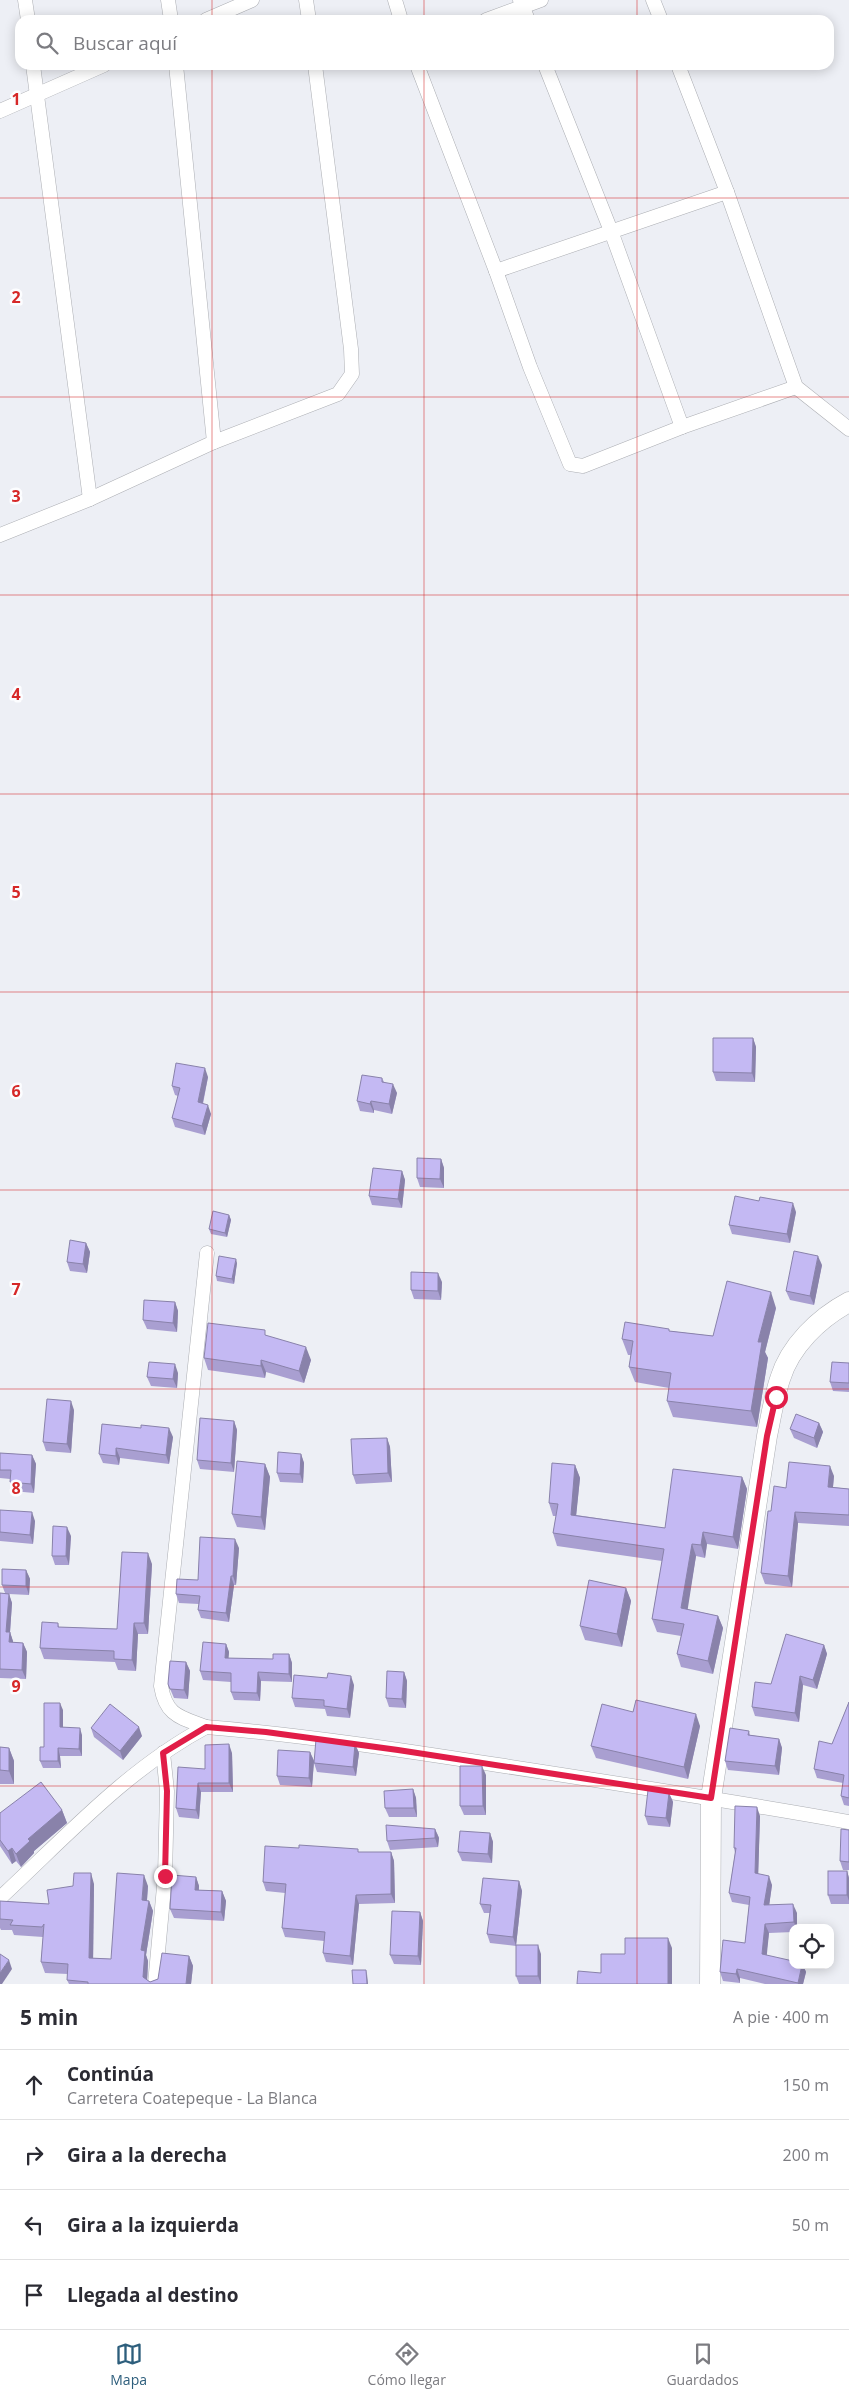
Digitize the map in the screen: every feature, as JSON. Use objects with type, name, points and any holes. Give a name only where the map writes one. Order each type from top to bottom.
[{"type":"main road","points":[[710,1984],[711,1798],[767,1436],[780,1378],[788,1360],[812,1329],[849,1302]]},
{"type":"street","points":[[25,0],[27,15]]},
{"type":"street","points":[[168,0],[170,15]]},
{"type":"street","points":[[218,15],[252,0]]},
{"type":"street","points":[[306,0],[308,15]]},
{"type":"street","points":[[395,0],[400,15]]},
{"type":"street","points":[[496,15],[521,3],[541,0]]},
{"type":"street","points":[[653,0],[659,15]]},
{"type":"street","points":[[521,3],[526,15]]},
{"type":"street","points":[[34,70],[90,499]]},
{"type":"street","points":[[0,111],[93,70]]},
{"type":"street","points":[[177,70],[214,442]]},
{"type":"street","points":[[0,535],[90,499],[214,442],[338,394],[352,374],[351,349],[316,70]]},
{"type":"street","points":[[418,70],[496,271],[530,367],[570,464],[583,466],[682,427],[796,386]]},
{"type":"street","points":[[547,70],[610,231],[682,427]]},
{"type":"street","points":[[680,70],[727,192],[796,386],[849,429]]},
{"type":"street","points":[[496,271],[727,192]]},
{"type":"street","points":[[207,1253],[161,1686],[163,1702],[170,1710],[206,1727],[266,1732],[398,1750],[711,1798],[849,1822]]},
{"type":"street","points":[[0,1898],[132,1776],[163,1753],[206,1727]]},
{"type":"street","points":[[155,1984],[165,1876],[167,1791],[163,1753]]},
{"type":"building","points":[[713,1038],[753,1038],[752,1073],[713,1072]]},
{"type":"building","points":[[176,1063],[205,1068],[198,1102],[208,1105],[202,1126],[172,1118],[180,1088],[172,1086]]},
{"type":"building","points":[[362,1075],[382,1078],[382,1082],[393,1084],[389,1104],[371,1101],[370,1104],[357,1101]]},
{"type":"building","points":[[417,1158],[441,1159],[440,1179],[417,1178]]},
{"type":"building","points":[[373,1168],[402,1171],[398,1199],[369,1196]]},
{"type":"building","points":[[735,1196],[759,1201],[760,1197],[793,1203],[787,1234],[729,1225]]},
{"type":"building","points":[[213,1211],[229,1215],[225,1233],[209,1229]]},
{"type":"building","points":[[70,1240],[86,1243],[83,1264],[67,1262]]},
{"type":"building","points":[[794,1251],[818,1256],[810,1296],[786,1291]]},
{"type":"building","points":[[219,1256],[236,1259],[232,1279],[216,1276]]},
{"type":"building","points":[[411,1272],[438,1273],[438,1291],[411,1290]]},
{"type":"building","points":[[727,1281],[771,1292],[758,1342],[762,1342],[751,1411],[667,1401],[671,1373],[629,1367],[633,1341],[622,1339],[625,1322],[669,1329],[669,1331],[713,1336]]},
{"type":"building","points":[[144,1300],[175,1302],[173,1323],[143,1320]]},
{"type":"building","points":[[208,1323],[265,1330],[265,1335],[306,1347],[299,1371],[261,1360],[261,1366],[204,1358]]},
{"type":"building","points":[[149,1362],[175,1364],[173,1379],[147,1377]]},
{"type":"building","points":[[832,1362],[849,1363],[849,1383],[830,1382]]},
{"type":"building","points":[[47,1399],[71,1401],[67,1444],[43,1442]]},
{"type":"building","points":[[796,1414],[819,1423],[814,1438],[790,1429]]},
{"type":"building","points":[[200,1418],[234,1421],[231,1463],[197,1460]]},
{"type":"building","points":[[102,1424],[141,1428],[141,1425],[169,1428],[166,1455],[116,1448],[116,1456],[99,1454]]},
{"type":"building","points":[[387,1438],[388,1473],[353,1475],[351,1439]]},
{"type":"building","points":[[278,1452],[301,1454],[300,1474],[277,1473]]},
{"type":"building","points":[[0,1453],[32,1455],[31,1484],[10,1482],[11,1470],[0,1470]]},
{"type":"building","points":[[237,1461],[265,1464],[261,1517],[232,1514]]},
{"type":"building","points":[[789,1462],[830,1466],[828,1487],[849,1489],[849,1515],[795,1512],[788,1576],[761,1573],[768,1511],[771,1511],[774,1486],[786,1488]]},
{"type":"building","points":[[552,1463],[575,1465],[571,1515],[665,1528],[673,1469],[742,1477],[733,1537],[703,1532],[701,1545],[692,1544],[681,1608],[718,1616],[708,1661],[677,1654],[684,1624],[652,1619],[664,1549],[553,1533],[558,1504],[549,1503]]},
{"type":"building","points":[[0,1510],[32,1512],[30,1535],[0,1532]]},
{"type":"building","points":[[53,1526],[67,1527],[66,1556],[52,1556]]},
{"type":"building","points":[[200,1537],[235,1539],[233,1576],[231,1576],[226,1613],[198,1610],[200,1596],[176,1594],[177,1579],[198,1580]]},
{"type":"building","points":[[122,1552],[148,1553],[144,1623],[134,1623],[132,1660],[114,1659],[114,1651],[40,1648],[42,1622],[58,1623],[58,1627],[117,1629]]},
{"type":"building","points":[[2,1569],[26,1570],[26,1586],[2,1585]]},
{"type":"building","points":[[589,1580],[626,1588],[617,1634],[580,1626]]},
{"type":"building","points":[[0,1593],[9,1594],[6,1632],[10,1632],[9,1642],[23,1643],[22,1670],[0,1669]]},
{"type":"building","points":[[786,1634],[824,1645],[813,1680],[800,1676],[795,1713],[752,1707],[755,1682],[771,1684]]},
{"type":"building","points":[[203,1642],[226,1644],[225,1658],[273,1659],[273,1654],[289,1654],[289,1674],[258,1672],[257,1693],[231,1692],[231,1673],[200,1671]]},
{"type":"building","points":[[170,1661],[186,1662],[184,1690],[170,1689],[168,1684]]},
{"type":"building","points":[[387,1671],[404,1672],[402,1699],[386,1698]]},
{"type":"building","points":[[328,1673],[351,1676],[347,1709],[324,1706],[324,1700],[292,1698],[294,1675],[327,1678]]},
{"type":"building","points":[[636,1700],[696,1714],[684,1767],[591,1746],[602,1704],[633,1712]]},
{"type":"building","points":[[849,1702],[849,1798],[841,1796],[844,1775],[814,1769],[819,1741],[832,1744]]},
{"type":"building","points":[[44,1703],[60,1703],[60,1727],[80,1728],[79,1749],[58,1748],[58,1761],[40,1761],[40,1747],[44,1747]]},
{"type":"building","points":[[110,1704],[139,1727],[120,1751],[91,1728]]},
{"type":"building","points":[[730,1728],[749,1731],[748,1735],[779,1739],[775,1766],[725,1761]]},
{"type":"building","points":[[316,1739],[355,1744],[353,1767],[314,1763]]},
{"type":"building","points":[[229,1744],[229,1783],[198,1783],[196,1810],[176,1808],[178,1767],[205,1769],[205,1745]]},
{"type":"building","points":[[0,1747],[9,1748],[9,1771],[0,1770]]},
{"type":"building","points":[[278,1750],[310,1752],[309,1778],[277,1776]]},
{"type":"building","points":[[460,1766],[482,1766],[483,1806],[460,1806]]},
{"type":"building","points":[[41,1782],[62,1810],[28,1839],[30,1841],[16,1854],[12,1848],[8,1851],[0,1840],[0,1813]]},
{"type":"building","points":[[413,1789],[414,1808],[385,1808],[384,1791]]},
{"type":"building","points":[[648,1790],[669,1793],[666,1818],[645,1816]]},
{"type":"building","points":[[735,1806],[757,1807],[755,1873],[769,1876],[764,1905],[793,1904],[794,1922],[765,1924],[762,1954],[789,1960],[789,1969],[801,1969],[798,1983],[737,1969],[736,1974],[720,1972],[723,1940],[745,1943],[750,1897],[729,1893],[736,1848],[734,1848]]},
{"type":"building","points":[[386,1825],[435,1829],[435,1838],[387,1841]]},
{"type":"building","points":[[841,1829],[849,1830],[849,1862],[840,1861]]},
{"type":"building","points":[[460,1831],[490,1833],[488,1854],[458,1852]]},
{"type":"building","points":[[299,1845],[358,1849],[358,1852],[391,1852],[391,1894],[356,1895],[350,1956],[323,1953],[325,1932],[282,1928],[286,1884],[263,1882],[265,1846],[299,1848]]},
{"type":"building","points":[[828,1871],[847,1871],[847,1895],[828,1895]]},
{"type":"building","points":[[74,1873],[91,1873],[89,1958],[111,1959],[117,1873],[144,1875],[142,1900],[149,1901],[141,1950],[145,1951],[143,1977],[150,1982],[158,1979],[162,1953],[189,1956],[186,1984],[88,1984],[88,1982],[67,1980],[68,1964],[41,1962],[44,1924],[42,1927],[10,1925],[13,1920],[0,1919],[0,1901],[49,1904],[47,1890],[73,1886]]},
{"type":"building","points":[[172,1875],[196,1877],[195,1890],[222,1891],[221,1912],[170,1909]]},
{"type":"building","points":[[483,1878],[519,1881],[513,1937],[487,1934],[491,1905],[480,1904]]},
{"type":"building","points":[[392,1911],[420,1912],[418,1956],[390,1955]]},
{"type":"building","points":[[625,1938],[668,1938],[668,1984],[577,1984],[578,1971],[601,1973],[601,1954],[625,1954]]},
{"type":"building","points":[[516,1945],[538,1945],[538,1976],[516,1976]]},
{"type":"building","points":[[0,1954],[9,1960],[0,1973]]},
{"type":"building","points":[[352,1970],[366,1970],[367,1984],[353,1984]]},
{"type":"route","points":[[165,1876],[167,1791],[163,1753],[206,1727],[266,1732],[398,1750],[711,1798],[767,1436],[776,1397]]}]
